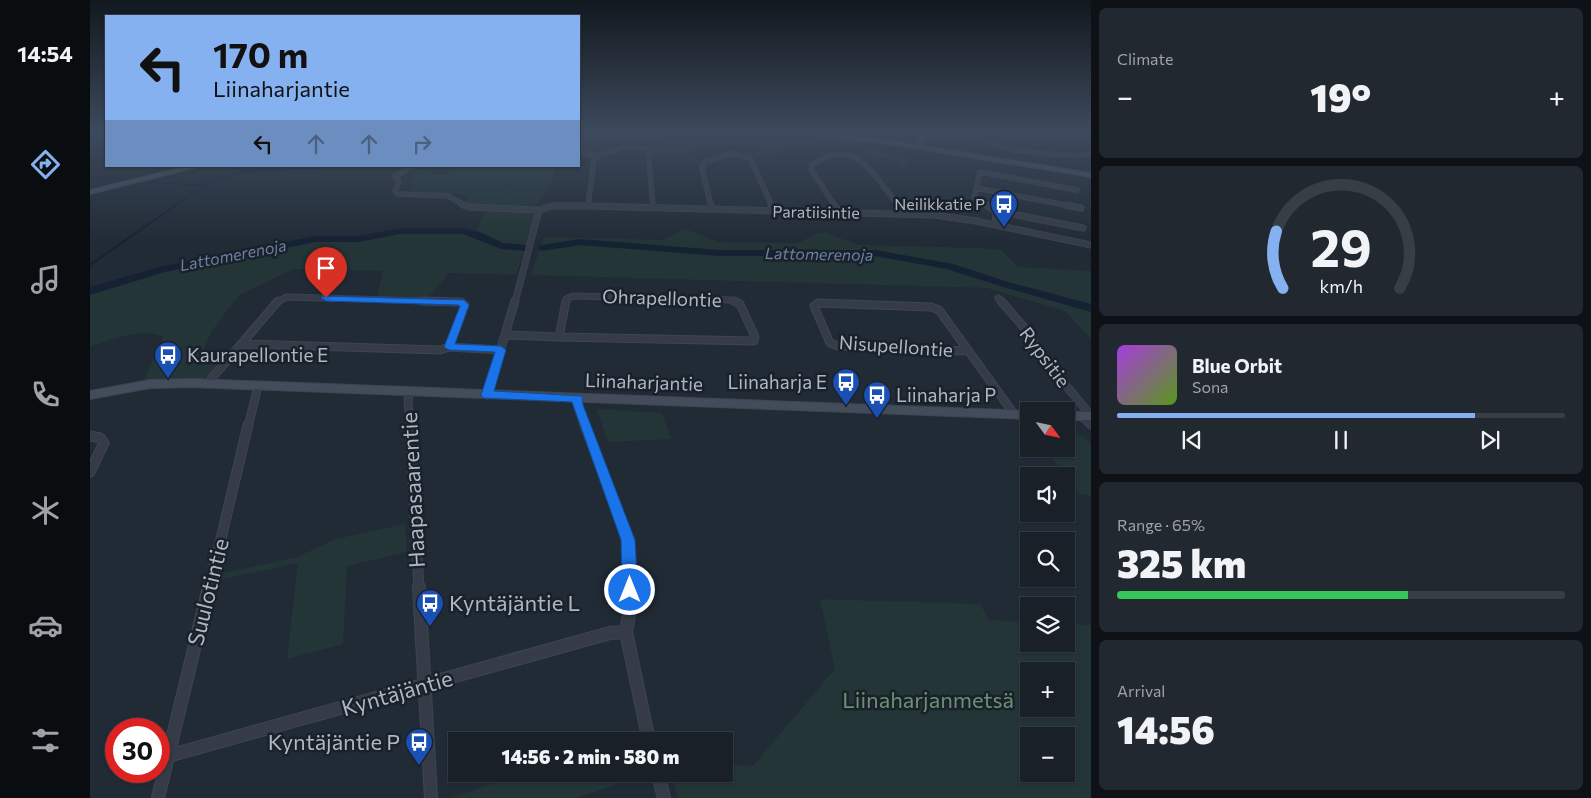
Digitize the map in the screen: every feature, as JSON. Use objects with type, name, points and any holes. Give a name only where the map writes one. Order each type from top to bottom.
[{"type":"main road","points":[[90,192],[185,169]]},
{"type":"main road","points":[[1057,169],[1091,175]]},
{"type":"main road","points":[[90,395],[150,384],[258,386]]},
{"type":"main road","name":"Liinaharjantie","points":[[258,386],[1020,414]]},
{"type":"main road","points":[[1075,416],[1088,416]]},
{"type":"street","name":"Paratiisintie","points":[[408,169],[395,176],[399,181],[395,187],[395,191],[398,194],[448,196],[453,197],[460,204],[468,207],[539,210],[552,206],[588,206],[942,216],[1091,245]]},
{"type":"street","points":[[588,206],[593,169]]},
{"type":"street","points":[[650,169],[653,208]]},
{"type":"street","points":[[702,169],[712,209]]},
{"type":"street","points":[[755,169],[774,210]]},
{"type":"street","points":[[811,169],[839,212]]},
{"type":"street","points":[[869,169],[906,214]]},
{"type":"street","points":[[1077,190],[980,172],[974,197],[996,211],[1083,228]]},
{"type":"street","points":[[976,188],[1081,208]]},
{"type":"street","points":[[487,395],[506,335],[539,210]]},
{"type":"street","points":[[995,225],[996,211]]},
{"type":"street","name":"Ohrapellontie","points":[[506,335],[559,337],[749,342],[755,338],[740,304],[732,300],[573,296],[566,299],[559,337]]},
{"type":"street","points":[[207,384],[279,300],[287,297],[460,302],[465,305],[449,347]]},
{"type":"street","name":"Rypsitie","points":[[998,298],[1028,332],[1041,355],[1088,416],[1091,425]]},
{"type":"street","name":"Nisupellontie","points":[[968,351],[838,346],[830,343],[814,306],[818,303],[931,307],[939,310],[1014,414]]},
{"type":"street","points":[[242,344],[440,350],[449,347],[501,350]]},
{"type":"street","name":"Suulotintie","points":[[170,748],[258,386]]},
{"type":"street","name":"Haapasaarentie","points":[[410,393],[408,399],[431,798]]},
{"type":"street","points":[[578,399],[577,405],[628,540],[630,610],[626,632],[647,732]]},
{"type":"street","points":[[90,436],[100,438],[104,443],[90,472]]},
{"type":"street","name":"Kyntäjäntie","points":[[170,755],[610,633],[626,632]]},
{"type":"street","points":[[660,782],[664,798]]},
{"type":"street","name":"Suulotintie","points":[[158,798],[162,783]]},
{"type":"green space","points":[[429,169],[436,175],[449,174],[449,169],[555,169],[548,191],[534,206],[473,205],[466,204],[465,201],[468,196],[461,194],[425,193],[411,190],[415,187],[409,182],[415,179],[414,170]]},
{"type":"green space","points":[[487,209],[536,212],[526,246],[503,245],[476,231]]},
{"type":"green space","points":[[685,229],[719,242],[798,243],[818,233],[826,233],[859,245],[1001,250],[1018,267],[1091,271],[1091,339],[1065,311],[987,288],[531,275],[544,237],[663,240]]},
{"type":"green space","points":[[408,232],[466,233],[501,247],[525,249],[516,275],[449,273],[428,298],[377,297],[383,271],[293,269],[238,296],[211,332],[203,352],[228,353],[211,374],[202,379],[144,380],[163,337],[154,334],[145,333],[126,336],[90,347],[90,293],[101,289],[168,270],[295,243],[312,240],[354,241]]},
{"type":"green space","points":[[597,409],[662,413],[671,439],[608,442]]},
{"type":"green space","points":[[1075,436],[1083,436],[1091,443],[1091,496],[1081,494],[1075,490],[1075,467],[1059,467],[1052,458],[1075,458]]},
{"type":"green space","points":[[405,524],[407,552],[347,566],[343,644],[287,659],[298,563],[219,580],[220,574],[297,557],[336,539]]},
{"type":"green space","name":"Liinaharjanmetsä","points":[[820,599],[980,604],[989,620],[1020,622],[1020,652],[1075,652],[1075,624],[1091,625],[1091,798],[678,798],[673,782],[733,782],[733,765],[753,766],[835,669]]},
{"type":"green space","points":[[497,782],[624,782],[577,798],[450,798]]},
{"type":"waterway","points":[[150,182],[198,185],[246,171],[286,169]]},
{"type":"waterway","points":[[90,177],[132,180]]},
{"type":"waterway","points":[[175,206],[205,185]]},
{"type":"waterway","points":[[90,265],[176,205]]},
{"type":"waterway","name":"Lattomerenoja","points":[[90,291],[163,269],[316,239],[358,239],[400,231],[463,231],[476,234],[501,246],[525,248]]},
{"type":"waterway","name":"Lattomerenoja","points":[[542,248],[580,242],[719,253],[875,253],[949,266],[1004,284],[1091,308]]},
{"type":"place","name":"Neilikkatie P","points":[[1004,228]]},
{"type":"place","name":"Kaurapellontie E","points":[[168,379]]},
{"type":"place","name":"Liinaharja E","points":[[846,406]]},
{"type":"place","name":"Liinaharja P","points":[[877,419]]},
{"type":"place","name":"Kyntäjäntie L","points":[[430,627]]},
{"type":"place","name":"Kyntäjäntie P","points":[[419,766]]},
{"type":"route","points":[[326,298],[460,302],[465,305],[449,347],[501,350],[487,395],[578,399],[577,405],[628,540],[630,549],[630,590]]}]
